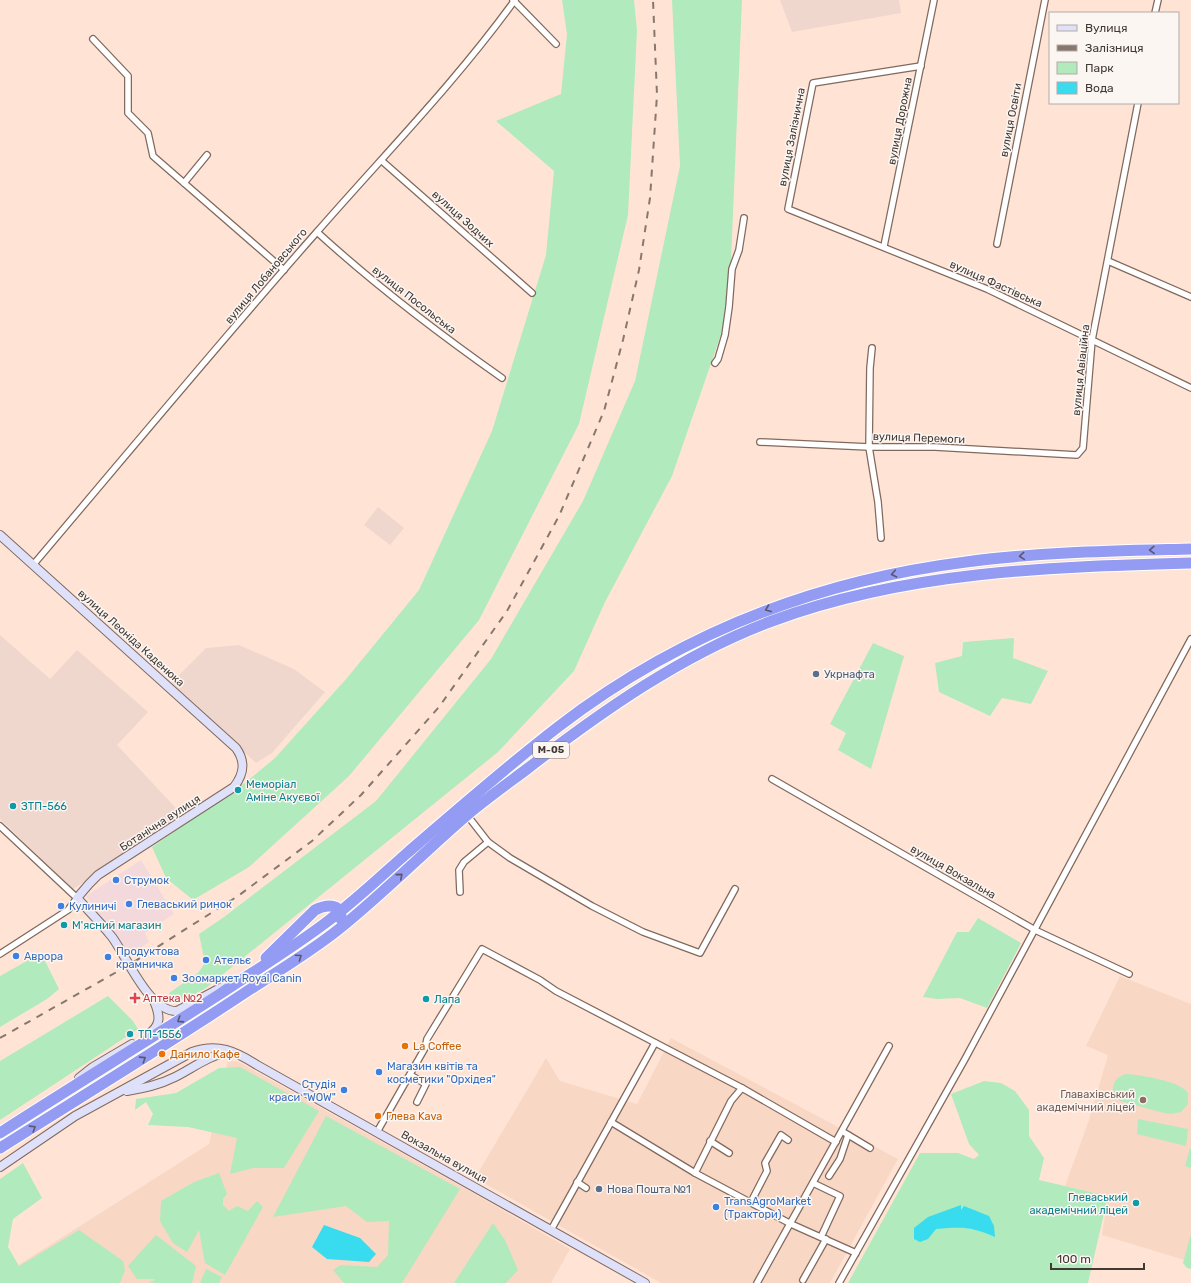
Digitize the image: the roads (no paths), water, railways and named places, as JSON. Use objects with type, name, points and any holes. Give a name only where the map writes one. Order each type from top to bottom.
[{"type":"highway","name":"М-05","points":[[0,1133],[248,976],[340,912],[485,785],[561,725],[658,661],[701,638],[740,620],[818,592],[858,581],[963,562],[1050,554],[1191,549]]},
{"type":"highway","name":"М-05","points":[[0,1148],[203,1021],[339,930],[467,815],[570,735],[653,680],[707,649],[771,621],[853,596],[954,577],[1041,568],[1191,563]]},
{"type":"highway","points":[[248,976],[315,910],[324,905],[331,905],[340,912],[341,916],[339,930]]},
{"type":"street","points":[[514,0],[556,44]]},
{"type":"street","name":"вулиця Лобановського","points":[[33,565],[284,270],[449,82],[514,0]]},
{"type":"street","name":"вулиця Дорожна","points":[[884,246],[934,0]]},
{"type":"street","name":"вулиця Освіти","points":[[997,244],[1045,0]]},
{"type":"street","points":[[1155,12],[1158,0]]},
{"type":"street","points":[[93,39],[128,76],[128,113],[148,133],[153,156],[284,270]]},
{"type":"street","name":"вулиця Залізнична","points":[[788,209],[813,83],[921,66]]},
{"type":"street","name":"вулиця Авіаційна","points":[[1077,456],[1083,448],[1092,340],[1138,104]]},
{"type":"street","points":[[184,183],[207,156]]},
{"type":"street","name":"вулиця Зодчих","points":[[382,160],[532,293]]},
{"type":"street","name":"вулиця Фастівська","points":[[788,209],[884,246],[987,289],[1191,388]]},
{"type":"street","points":[[715,363],[718,359],[725,335],[730,300],[732,269],[739,250],[744,218]]},
{"type":"street","name":"вулиця Посольська","points":[[317,232],[345,258],[439,334],[502,378]]},
{"type":"street","points":[[1108,261],[1191,297]]},
{"type":"street","points":[[872,348],[870,368],[869,447],[878,502],[881,538]]},
{"type":"street","name":"вулиця Перемоги","points":[[760,442],[869,447],[936,447],[1077,456]]},
{"type":"street","name":"вулиця Леоніда Каденюка","points":[[0,535],[236,748],[243,760]]},
{"type":"street","points":[[839,1283],[1035,930],[1191,639]]},
{"type":"street","name":"Ботанічна вулиця","points":[[0,954],[68,910],[83,890],[98,875],[234,787],[243,770],[243,760]]},
{"type":"street","name":"вулиця Вокзальна","points":[[772,779],[1035,930],[1129,974]]},
{"type":"street","points":[[467,815],[488,842],[510,858],[592,906],[643,932],[700,953],[735,889]]},
{"type":"street","points":[[0,826],[77,898],[113,938],[154,1000],[167,1010],[177,1011],[217,989],[248,976]]},
{"type":"street","points":[[460,892],[459,870],[464,862],[488,842]]},
{"type":"street","points":[[377,1132],[425,1048],[427,1039],[482,949],[655,1043],[742,1088],[836,1142]]},
{"type":"street","points":[[49,1102],[93,1067],[153,1031],[159,1020],[154,1000]]},
{"type":"street","points":[[551,1230],[655,1043]]},
{"type":"street","points":[[758,1283],[889,1046]]},
{"type":"street","name":"Вокзальна вулиця","points":[[201,1049],[209,1047],[231,1051],[242,1055],[257,1065],[645,1283]]},
{"type":"street","points":[[0,1167],[75,1116],[201,1049],[206,1054],[205,1060]]},
{"type":"street","points":[[120,1092],[154,1086],[175,1077],[213,1056],[231,1051]]},
{"type":"street","points":[[171,1065],[171,1074],[175,1077]]},
{"type":"street","points":[[410,1075],[426,1084],[417,1102]]},
{"type":"street","points":[[695,1173],[731,1101],[742,1088]]},
{"type":"street","points":[[611,1122],[695,1173],[791,1224],[856,1253]]},
{"type":"street","points":[[842,1131],[870,1148]]},
{"type":"street","points":[[751,1202],[767,1172],[765,1163],[781,1135],[788,1140]]},
{"type":"street","points":[[829,1176],[840,1159],[848,1135]]},
{"type":"street","points":[[710,1141],[729,1153]]},
{"type":"street","points":[[577,1182],[586,1188]]},
{"type":"street","points":[[803,1280],[823,1238],[840,1196],[813,1183]]},
{"type":"water","points":[[961,1205],[961,1210],[964,1206],[989,1216],[994,1226],[995,1237],[972,1229],[953,1228],[936,1229],[928,1239],[920,1242],[914,1239],[914,1228],[928,1217]]},
{"type":"water","points":[[324,1225],[360,1238],[376,1254],[369,1262],[327,1259],[312,1247]]},
{"type":"railway","points":[[0,1038],[129,965],[238,896],[312,841],[361,795],[439,707],[507,611],[559,516],[604,411],[623,340],[639,270],[650,198],[657,95],[653,0]]},
{"type":"place","name":"Укрнафта","points":[[816,674]]},
{"type":"place","name":"Меморіал Аміне Акуєвої","points":[[238,790]]},
{"type":"place","name":"ЗТП-566","points":[[13,806]]},
{"type":"place","name":"Струмок","points":[[116,880]]},
{"type":"place","name":"Глеваський ринок","points":[[129,904]]},
{"type":"place","name":"Кулиничі","points":[[61,906]]},
{"type":"place","name":"М'ясний магазин","points":[[64,925]]},
{"type":"place","name":"Аврора","points":[[16,956]]},
{"type":"place","name":"Продуктова крамничка","points":[[108,957]]},
{"type":"place","name":"Ательє","points":[[206,960]]},
{"type":"place","name":"Зоомаркет Royal Canin","points":[[174,978]]},
{"type":"place","name":"Аптека №2","points":[[135,998]]},
{"type":"place","name":"Лапа","points":[[426,999]]},
{"type":"place","name":"ТП-1556","points":[[130,1034]]},
{"type":"place","name":"La Coffee","points":[[405,1046]]},
{"type":"place","name":"Данило Кафе","points":[[162,1054]]},
{"type":"place","name":"Магазин квітів та косметики \"Орхідея\"","points":[[379,1072]]},
{"type":"place","name":"Студія краси \"WOW\"","points":[[344,1090]]},
{"type":"place","name":"Главахівський академічний ліцей","points":[[1143,1100]]},
{"type":"place","name":"Глева Kava","points":[[378,1116]]},
{"type":"place","name":"Нова Пошта №1","points":[[599,1189]]},
{"type":"place","name":"Глеваський академічний ліцей","points":[[1136,1203]]},
{"type":"place","name":"TransAgroMarket (Трактори)","points":[[716,1207]]}]
